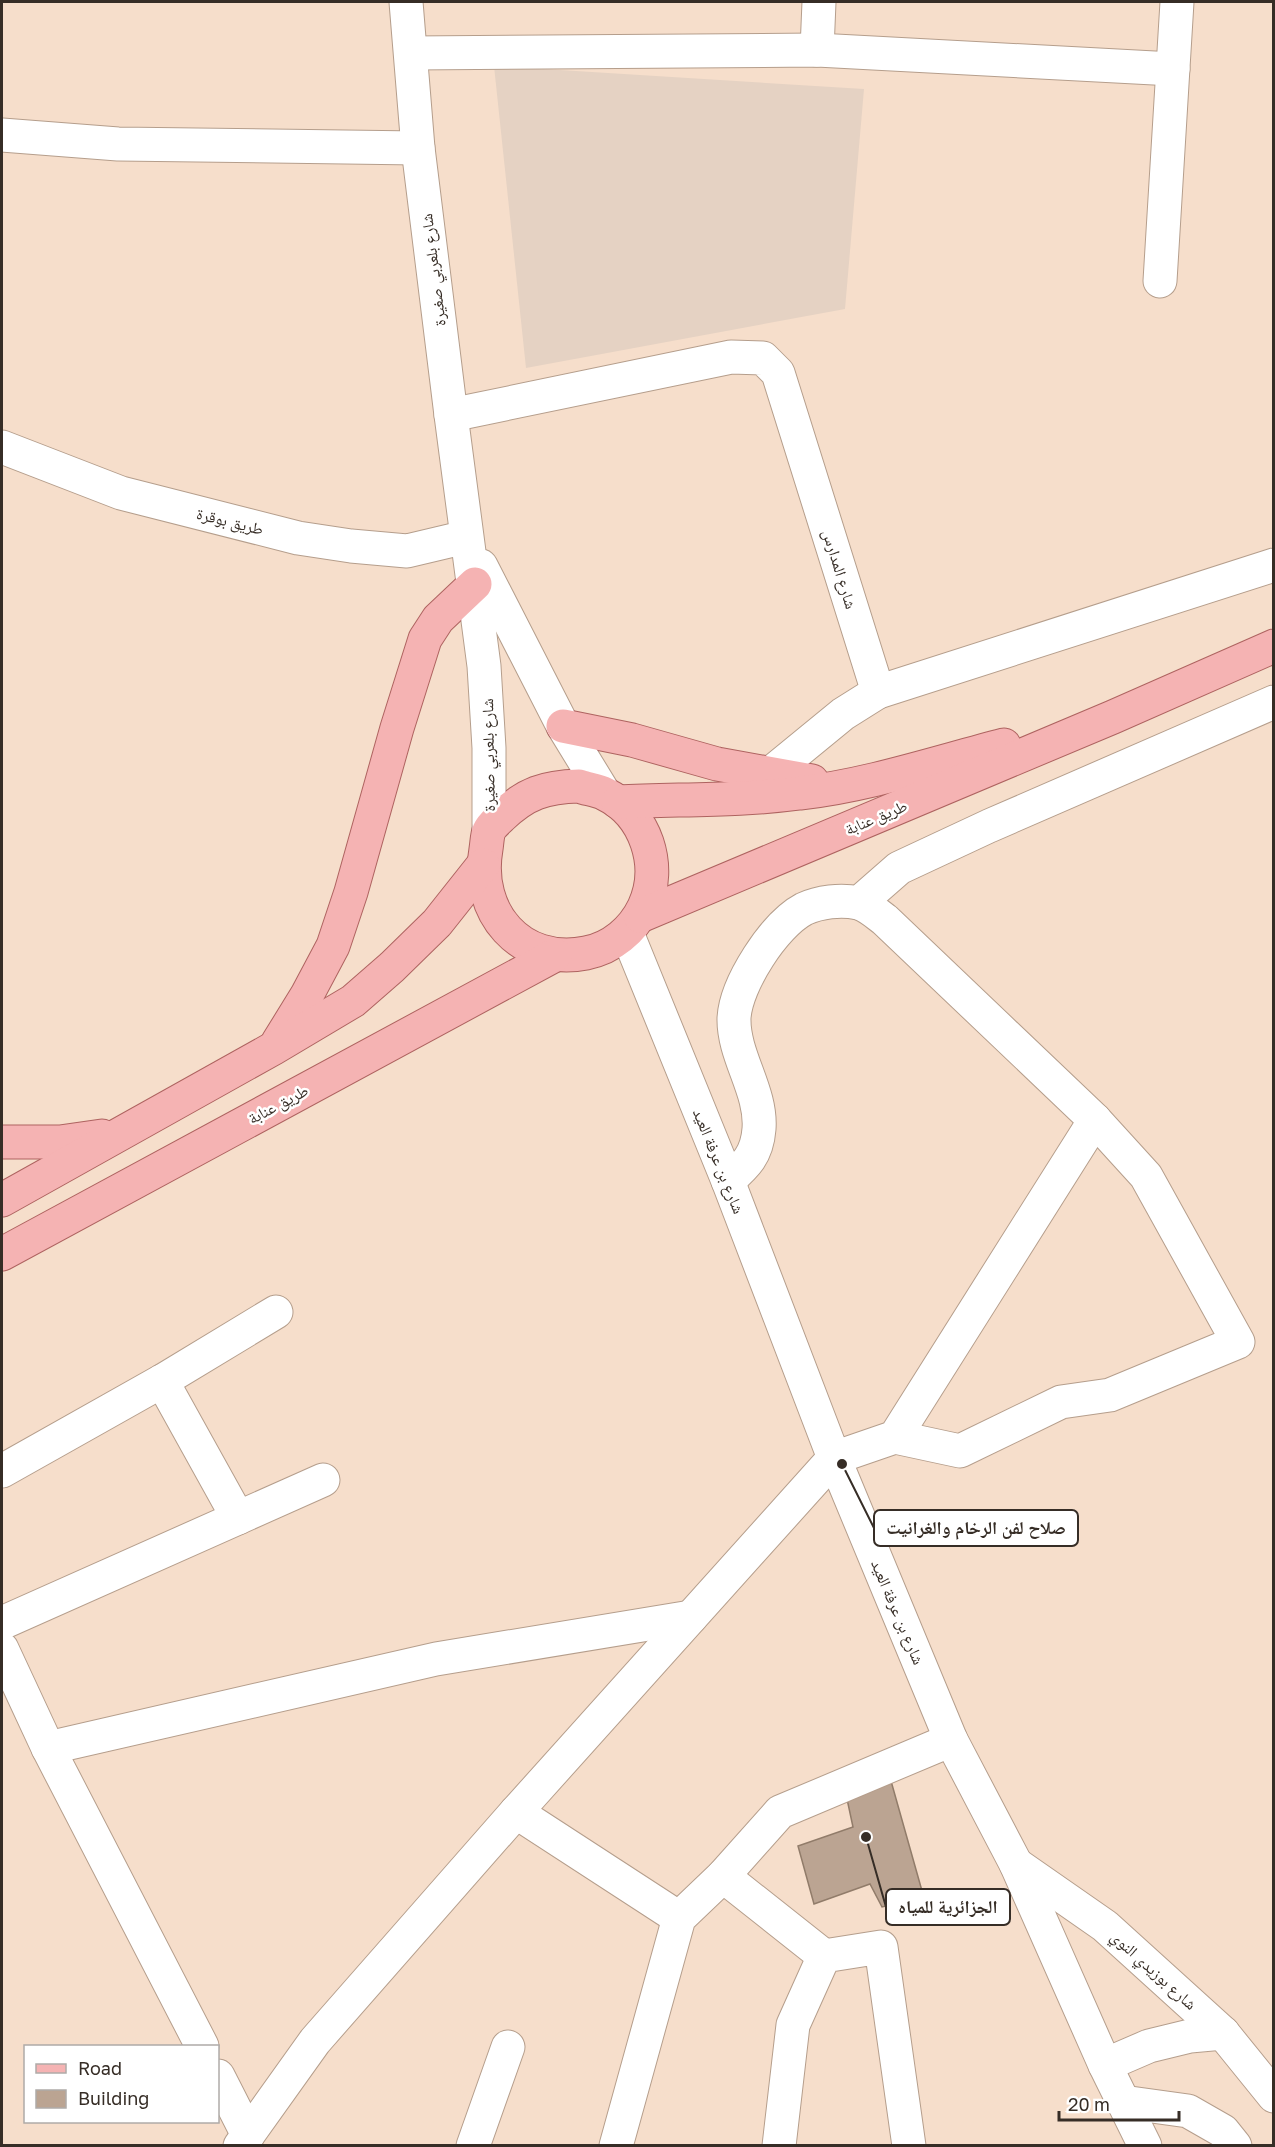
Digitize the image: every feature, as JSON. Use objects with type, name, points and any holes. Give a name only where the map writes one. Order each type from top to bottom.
[{"type":"main road","points":[[274,1048],[307,995],[333,946],[425,639],[438,620],[475,584]]},
{"type":"main road","name":"طريق عنابة","points":[[633,925],[1266,650]]},
{"type":"main road","name":"طريق عنابة","points":[[611,797],[727,799],[800,794],[843,786],[1113,717]]},
{"type":"main road","points":[[563,726],[632,740],[717,764],[843,786]]},
{"type":"main road","points":[[579,786],[611,797],[633,816],[645,834],[651,854],[653,876],[649,897],[633,925],[611,944],[593,952],[574,956],[538,951],[508,931],[497,917],[489,900],[484,883],[483,865],[489,830],[509,810],[530,795],[553,787],[579,786]]},
{"type":"main road","points":[[2,1200],[274,1048],[353,1001],[437,923],[483,865]]},
{"type":"main road","name":"طريق عنابة","points":[[2,1254],[555,955]]},
{"type":"main road","points":[[2,1142],[60,1142],[119,1134]]},
{"type":"street","name":"شارع بلعربي صغيرة","points":[[406,2],[418,148],[450,415],[466,537],[475,584],[484,666],[489,748],[489,830]]},
{"type":"street","points":[[817,50],[819,2]]},
{"type":"street","points":[[1161,281],[1177,2]]},
{"type":"street","points":[[411,52],[817,50],[1173,69]]},
{"type":"street","points":[[2,135],[118,144],[418,148]]},
{"type":"street","name":"شارع المدارس","points":[[450,415],[731,357],[763,358],[778,373],[878,692]]},
{"type":"street","name":"طريق بوقرة","points":[[2,447],[120,493],[298,538],[407,551],[466,537]]},
{"type":"street","name":"شارع بلعربي صغيرة","points":[[466,537],[563,726],[611,797]]},
{"type":"street","points":[[771,773],[843,714],[878,692],[1274,565]]},
{"type":"street","points":[[859,903],[899,868],[1000,821],[1274,702]]},
{"type":"street","points":[[244,2140],[315,2041],[516,1812],[834,1458],[895,1437],[960,1451],[1061,1402],[1110,1395],[1238,1342],[1146,1176],[1095,1120],[885,920],[859,903],[831,901],[804,909],[783,926],[762,951],[742,987],[734,1017],[740,1055],[757,1106],[759,1128],[755,1149],[747,1164],[728,1181]]},
{"type":"street","name":"شارع بن عرفة العيد","points":[[633,925],[834,1458],[951,1740],[1016,1864],[1105,2065],[1145,2145]]},
{"type":"street","points":[[895,1437],[1095,1120]]},
{"type":"street","points":[[2,1472],[162,1381],[276,1312]]},
{"type":"street","points":[[162,1381],[238,1518]]},
{"type":"street","points":[[2,1623],[323,1480]]},
{"type":"street","points":[[48,1748],[436,1659],[691,1617]]},
{"type":"street","points":[[2,1649],[48,1748],[201,2045]]},
{"type":"street","points":[[616,2145],[679,1918],[723,1876],[780,1812],[951,1740]]},
{"type":"street","points":[[516,1812],[679,1918]]},
{"type":"street","name":"شارع بوزيدي النوي","points":[[1016,1864],[1105,1926],[1224,2033],[1274,2096]]},
{"type":"street","points":[[723,1876],[824,1956],[881,1947],[909,2145]]},
{"type":"street","points":[[779,2145],[793,2025],[824,1956]]},
{"type":"street","points":[[1105,2065],[1149,2046],[1190,2036],[1224,2033]]},
{"type":"street","points":[[473,2145],[508,2046]]},
{"type":"street","points":[[219,2078],[244,2140]]},
{"type":"street","points":[[1123,2102],[1188,2111],[1223,2132],[1235,2145]]},
{"type":"shaded area","points":[[494,66],[864,89],[845,309],[526,368]]},
{"type":"building","points":[[891,1781],[924,1898],[882,1907],[870,1884],[814,1904],[798,1846],[853,1827],[847,1799]]},
{"type":"place","name":"صلاح لفن الرخام والغرانيت","points":[[842,1464]]},
{"type":"place","name":"الجزائرية للمياه","points":[[866,1837]]}]
